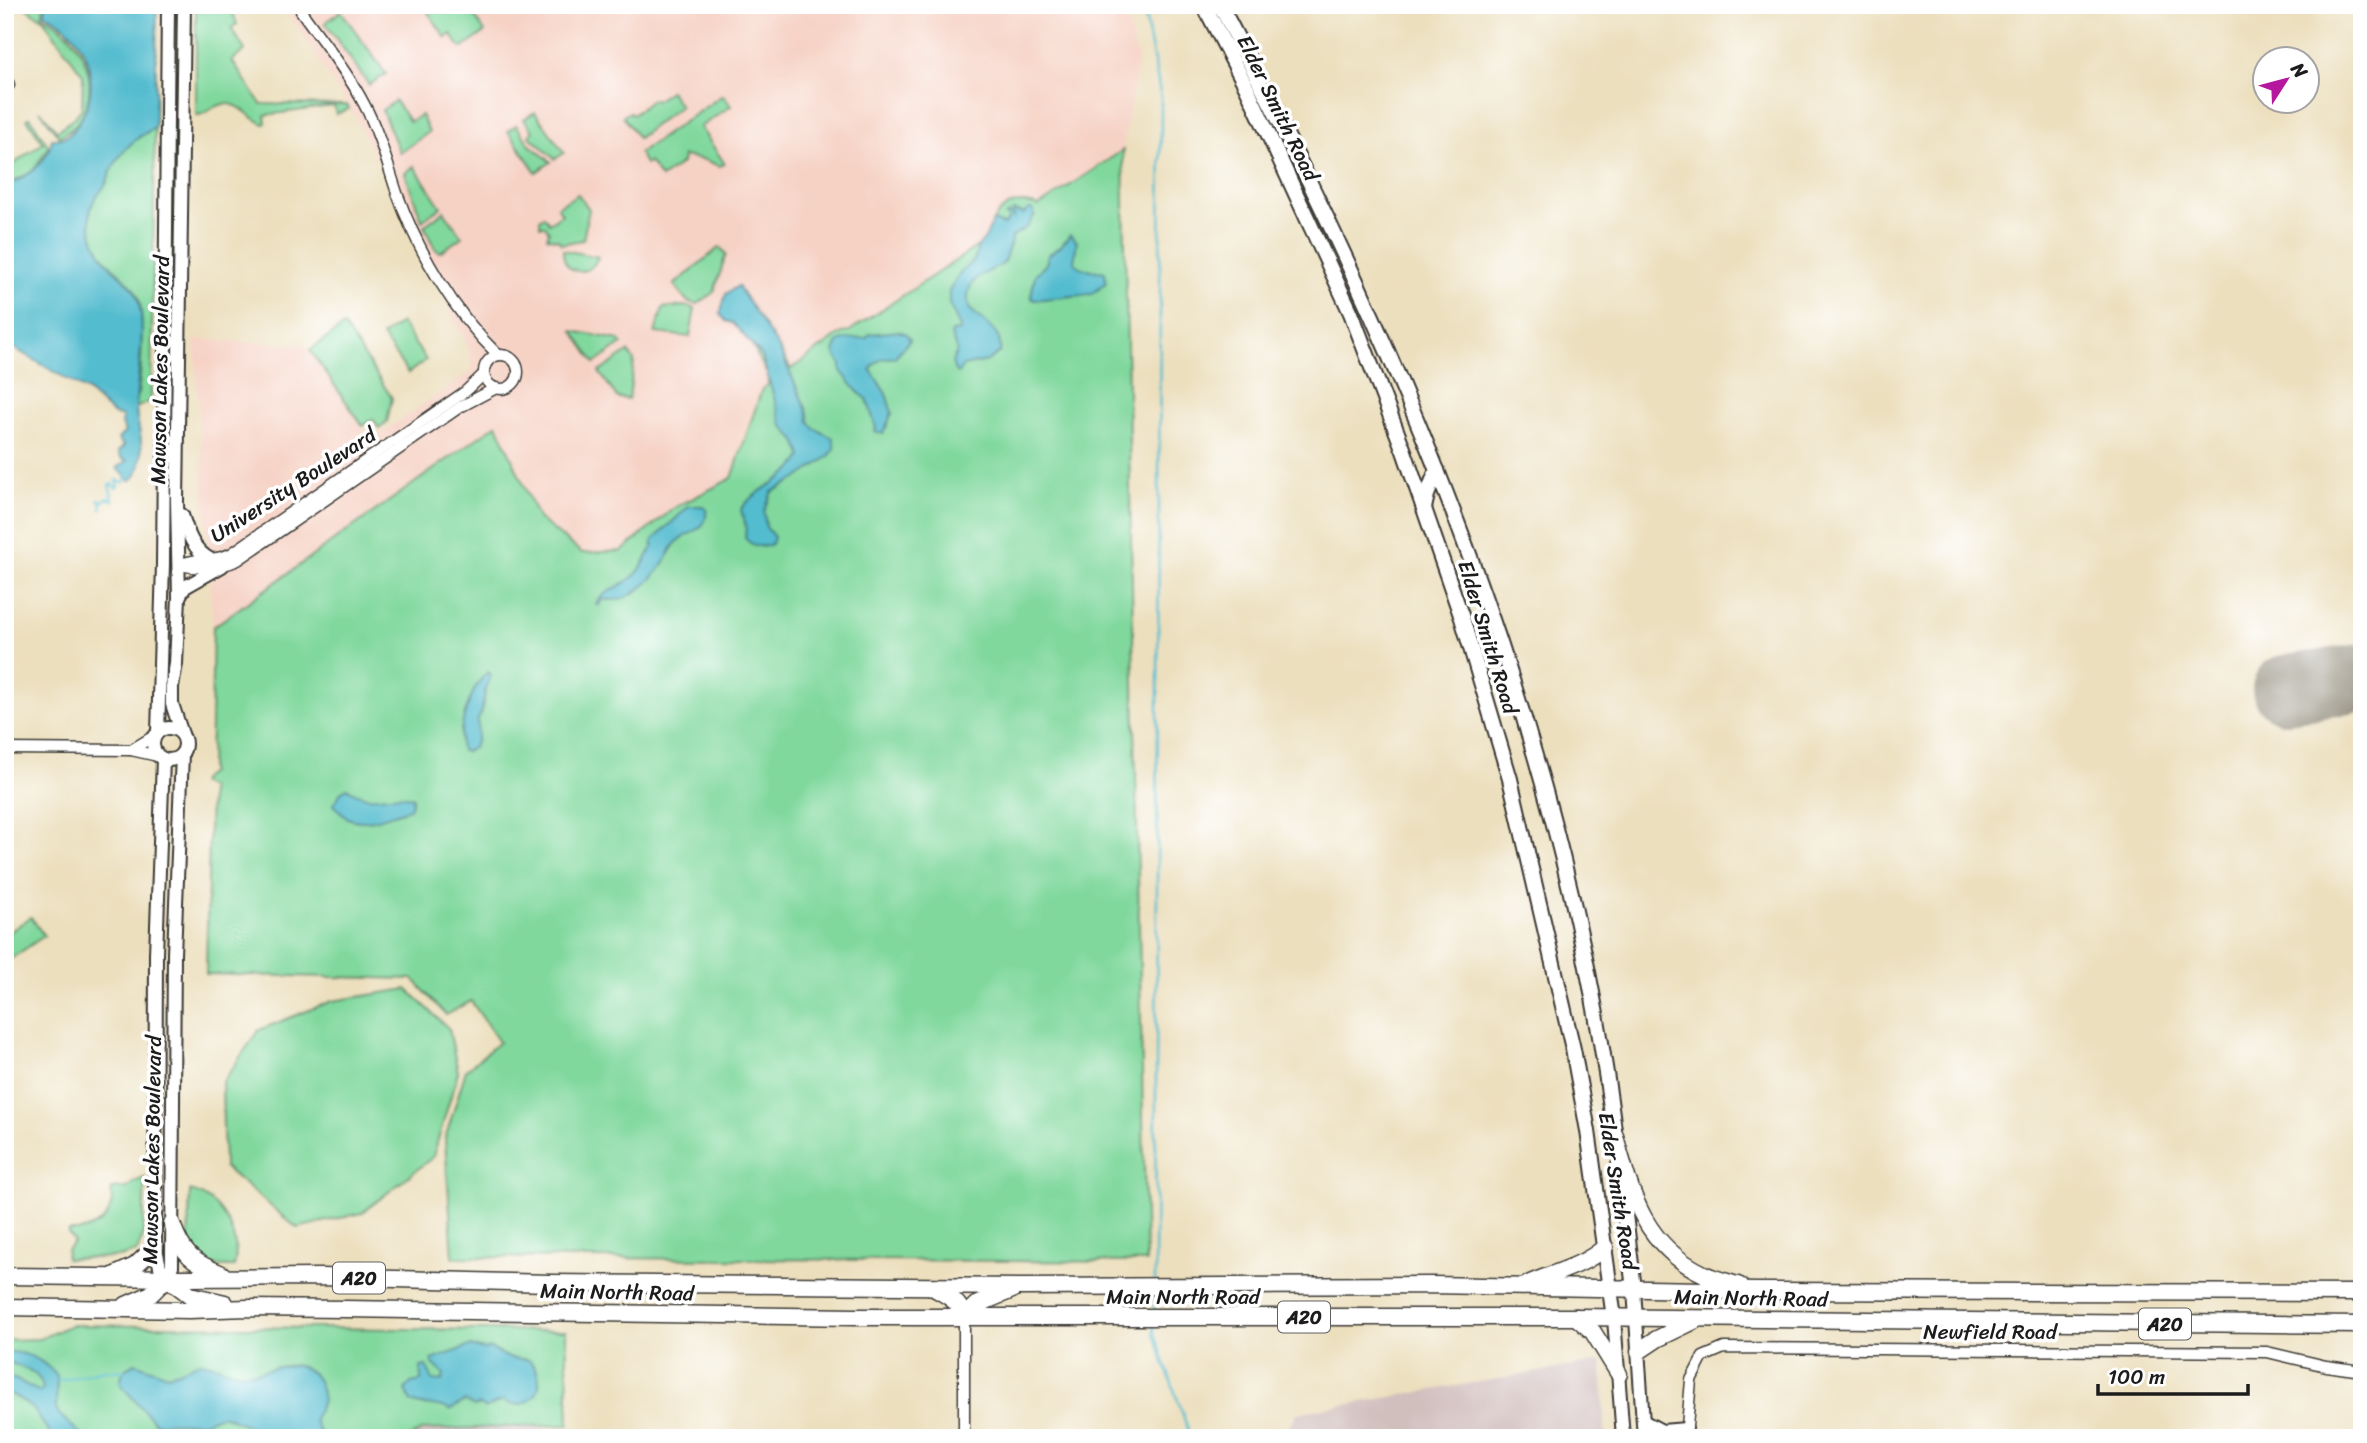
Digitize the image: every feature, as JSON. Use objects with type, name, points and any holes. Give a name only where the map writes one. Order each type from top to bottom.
[{"type":"highway","points":[[1615,1136],[1628,1184],[1641,1214],[1664,1247],[1706,1275],[1756,1291]]},
{"type":"highway","points":[[172,1224],[182,1248],[195,1262],[231,1277]]},
{"type":"highway","points":[[110,1277],[135,1265],[155,1247]]},
{"type":"highway","points":[[1522,1286],[1581,1262],[1605,1247]]},
{"type":"highway","name":"Main North Road","points":[[5,1276],[321,1277],[550,1283],[1021,1287],[1522,1286],[1756,1291],[2362,1293]]},
{"type":"highway","points":[[114,1308],[143,1299],[167,1278],[190,1295],[248,1308]]},
{"type":"highway","points":[[928,1286],[957,1302],[964,1317],[976,1305],[1021,1287]]},
{"type":"highway","name":"Main North Road","points":[[5,1307],[964,1317],[1576,1317],[2362,1325]]},
{"type":"highway","points":[[1576,1317],[1593,1332],[1619,1374]]},
{"type":"highway","points":[[1639,1352],[1657,1339],[1698,1319]]},
{"type":"main road","name":"Elder Smith Road","points":[[1205,5],[1247,88],[1351,313],[1404,452],[1462,618],[1510,779],[1573,1049],[1588,1131],[1614,1318]]},
{"type":"main road","name":"Elder Smith Road","points":[[1220,5],[1357,279],[1437,470],[1499,636],[1542,777],[1593,994],[1615,1136],[1634,1289]]},
{"type":"main road","points":[[1404,452],[1423,466],[1437,470],[1424,510]]},
{"type":"street","name":"Mawson Lakes Boulevard","points":[[156,734],[163,564],[168,5]]},
{"type":"street","name":"Mawson Lakes Boulevard","points":[[182,734],[172,705],[172,696],[179,597],[177,501],[184,5]]},
{"type":"street","points":[[301,11],[364,103],[414,233],[439,280],[478,335],[498,355],[510,357],[515,362],[518,374],[509,387],[496,388],[487,382],[484,373],[487,362],[478,335]]},
{"type":"street","points":[[5,74],[9,81],[5,91]]},
{"type":"street","points":[[487,362],[498,355]]},
{"type":"street","name":"University Boulevard","points":[[217,563],[456,398],[484,373]]},
{"type":"street","name":"University Boulevard","points":[[179,565],[189,567],[217,563],[251,553],[460,407],[496,388]]},
{"type":"street","points":[[177,501],[188,536],[201,553],[217,563],[184,587],[179,597]]},
{"type":"street","points":[[163,564],[179,565]]},
{"type":"street","points":[[5,749],[131,750],[173,760],[182,754],[185,744],[182,734],[168,728],[131,750]]},
{"type":"street","points":[[156,734],[153,747],[161,758]]},
{"type":"street","name":"Mawson Lakes Boulevard","points":[[167,1278],[172,1263],[174,954],[182,754]]},
{"type":"street","name":"Mawson Lakes Boulevard","points":[[161,758],[156,954],[155,1247],[160,1267],[167,1278]]},
{"type":"street","points":[[1634,1289],[1644,1438]]},
{"type":"street","points":[[964,1317],[964,1438]]},
{"type":"street","points":[[1614,1318],[1623,1438]]},
{"type":"street","name":"Newfield Road","points":[[1686,1434],[1691,1380],[1703,1356],[1724,1348],[2267,1352],[2326,1366],[2362,1371]]},
{"type":"street","points":[[1643,1421],[1662,1431],[1686,1434]]},
{"type":"shaded area","points":[[283,5],[1123,5],[1138,60],[1123,150],[762,389],[732,478],[622,551],[582,553],[538,518],[497,424],[213,627],[194,339],[305,345],[371,440],[473,370],[469,349],[356,118]]},
{"type":"shaded area","points":[[1602,1361],[1605,1438],[1283,1438],[1297,1413]]},
{"type":"shaded area","points":[[544,1424],[544,1438],[409,1438],[423,1430]]},
{"type":"green space","points":[[21,5],[39,5],[44,8],[42,16],[69,35],[86,64],[89,81],[83,113],[73,128],[59,137],[40,110],[57,131],[74,118],[82,108],[83,75],[43,19]]},
{"type":"green space","points":[[196,5],[234,5],[231,8],[237,24],[231,28],[245,50],[232,61],[261,104],[347,105],[349,109],[336,114],[334,106],[265,115],[264,124],[231,104],[217,106],[196,115]]},
{"type":"green space","points":[[423,5],[467,5],[485,32],[463,48],[460,47],[451,34],[446,38]]},
{"type":"green space","points":[[341,11],[386,74],[369,85],[325,23]]},
{"type":"green space","points":[[670,91],[680,106],[638,138],[623,116],[630,112],[633,115],[652,99],[655,101]]},
{"type":"green space","points":[[723,95],[731,106],[700,127],[725,164],[719,166],[683,156],[682,163],[661,178],[649,162],[645,164],[639,153]]},
{"type":"green space","points":[[395,101],[410,122],[421,115],[429,132],[400,153],[382,110]]},
{"type":"green space","points":[[535,112],[564,153],[555,159],[529,136],[533,131],[524,119]]},
{"type":"green space","points":[[30,117],[49,147],[32,172],[5,186],[5,170],[43,143],[27,119]]},
{"type":"green space","points":[[516,125],[530,145],[551,162],[536,172],[508,131]]},
{"type":"green space","points":[[155,128],[151,401],[138,407],[136,404],[142,333],[138,296],[99,251],[91,231],[90,215],[93,201],[106,184],[117,156],[132,142]]},
{"type":"green space","points":[[1123,150],[1146,1262],[453,1257],[445,1139],[466,1070],[499,1042],[471,1001],[446,1015],[413,979],[206,974],[210,788],[200,783],[210,773],[213,627],[497,424],[538,518],[582,553],[622,551],[674,508],[732,478],[762,389],[768,385],[767,374],[749,339],[762,356],[771,382],[788,371],[779,348],[791,369],[1032,210],[1029,209],[1023,214],[1019,212],[1015,219],[1009,219],[1005,225],[993,221],[1008,206],[1025,203],[1039,206]]},
{"type":"green space","points":[[414,166],[441,207],[422,221],[405,173]]},
{"type":"green space","points":[[578,194],[589,209],[583,240],[561,244],[559,240],[547,237],[549,231],[545,226],[540,226],[540,219],[544,216],[549,223],[562,214],[557,207]]},
{"type":"green space","points":[[444,211],[462,237],[440,252],[435,249],[424,226]]},
{"type":"green space","points":[[720,247],[726,254],[714,292],[698,304],[688,302],[674,285]]},
{"type":"green space","points":[[563,250],[598,257],[589,269],[577,271],[567,264]]},
{"type":"green space","points":[[663,308],[695,308],[690,337],[655,333]]},
{"type":"green space","points":[[401,323],[426,360],[408,373],[382,336]]},
{"type":"green space","points":[[344,326],[392,398],[387,422],[379,428],[373,419],[363,426],[310,350]]},
{"type":"green space","points":[[573,331],[619,340],[622,344],[595,363]]},
{"type":"green space","points":[[628,352],[634,360],[629,399],[618,398],[599,372]]},
{"type":"green space","points":[[31,917],[44,936],[6,962],[5,935]]},
{"type":"green space","points":[[407,989],[449,1029],[458,1072],[433,1157],[362,1213],[297,1228],[224,1167],[222,1083],[259,1030],[332,1001]]},
{"type":"green space","points":[[145,1178],[143,1236],[137,1252],[119,1257],[66,1259],[67,1250],[74,1242],[69,1231],[95,1226],[109,1212],[112,1189],[127,1188]]},
{"type":"green space","points":[[190,1191],[211,1202],[227,1220],[235,1243],[234,1267],[207,1263],[188,1244]]},
{"type":"green space","points":[[71,1325],[566,1331],[569,1425],[423,1430],[409,1438],[33,1438],[30,1434],[24,1438],[11,1438],[5,1430],[5,1340],[39,1339]]},
{"type":"water","points":[[46,5],[157,5],[155,128],[139,137],[120,156],[106,185],[94,200],[90,216],[97,247],[111,267],[133,289],[141,310],[142,337],[136,405],[142,451],[138,471],[130,481],[117,468],[127,461],[121,458],[118,452],[124,446],[118,439],[125,432],[123,417],[113,414],[89,392],[5,343],[5,186],[21,179],[41,162],[52,139],[67,136],[73,131],[86,109],[90,93],[87,61],[81,47],[60,23],[45,14]]},
{"type":"water","points":[[1029,209],[1035,214],[1027,227],[1013,236],[1003,264],[977,278],[969,290],[969,308],[995,332],[1000,352],[987,361],[963,366],[958,373],[952,362],[957,351],[951,335],[952,332],[960,331],[960,327],[949,304],[949,291],[962,271],[975,259],[978,246],[985,239],[993,221],[1004,225],[1009,219],[1006,215],[1009,213],[1014,218],[1013,211],[1023,214]]},
{"type":"water","points":[[1070,235],[1077,241],[1074,262],[1084,269],[1105,272],[1106,283],[1092,294],[1034,300],[1031,297],[1035,275],[1046,264],[1048,255]]},
{"type":"water","points":[[738,286],[779,348],[808,413],[809,421],[814,428],[833,438],[835,449],[798,478],[772,492],[764,512],[766,527],[774,537],[772,544],[765,546],[754,545],[745,538],[746,527],[741,510],[754,496],[789,472],[802,456],[796,441],[782,425],[762,356],[733,323],[726,321],[720,314],[726,294]]},
{"type":"water","points":[[899,331],[906,334],[910,340],[895,357],[881,359],[871,370],[886,394],[892,413],[883,434],[874,431],[876,428],[867,399],[841,371],[834,352],[838,342],[847,339]]},
{"type":"water","points":[[689,506],[702,506],[706,509],[706,517],[701,526],[676,543],[665,562],[646,584],[621,599],[603,599],[598,606],[596,604],[604,595],[636,574],[654,546],[654,539]]},
{"type":"water","points":[[488,672],[491,675],[478,719],[477,740],[474,747],[465,752],[461,750],[460,741],[463,720],[476,687]]},
{"type":"water","points":[[347,788],[356,794],[372,797],[413,797],[410,809],[373,820],[357,821],[346,817],[333,804]]},
{"type":"water","points":[[470,1346],[484,1350],[490,1348],[509,1358],[529,1360],[539,1378],[536,1395],[525,1403],[510,1404],[504,1401],[485,1408],[480,1405],[474,1407],[465,1401],[450,1410],[411,1402],[405,1390],[411,1383],[421,1381],[421,1367],[426,1366],[433,1380],[442,1381],[444,1374],[432,1360]]},
{"type":"water","points":[[5,1352],[27,1355],[52,1370],[57,1376],[56,1409],[85,1438],[53,1438],[34,1410],[5,1391],[5,1377],[15,1379],[40,1392],[43,1388],[34,1373],[5,1361]]},
{"type":"water","points":[[200,1362],[241,1373],[293,1365],[310,1371],[317,1379],[322,1392],[314,1420],[322,1438],[266,1438],[251,1427],[225,1416],[204,1422],[155,1423],[121,1385],[124,1372],[135,1363],[168,1375]]},
{"type":"waterway","points":[[1143,5],[1161,98],[1155,1281]]},
{"type":"waterway","points":[[101,509],[102,503],[98,499],[113,500],[109,485],[112,484],[116,488],[116,480],[124,482],[126,478]]},
{"type":"waterway","points":[[1154,1313],[1155,1291]]},
{"type":"waterway","points":[[1154,1323],[1154,1333],[1191,1438]]},
{"type":"waterway","points":[[58,1381],[104,1370],[124,1371]]},
{"type":"runway","points":[[2286,689],[2362,678]]}]
